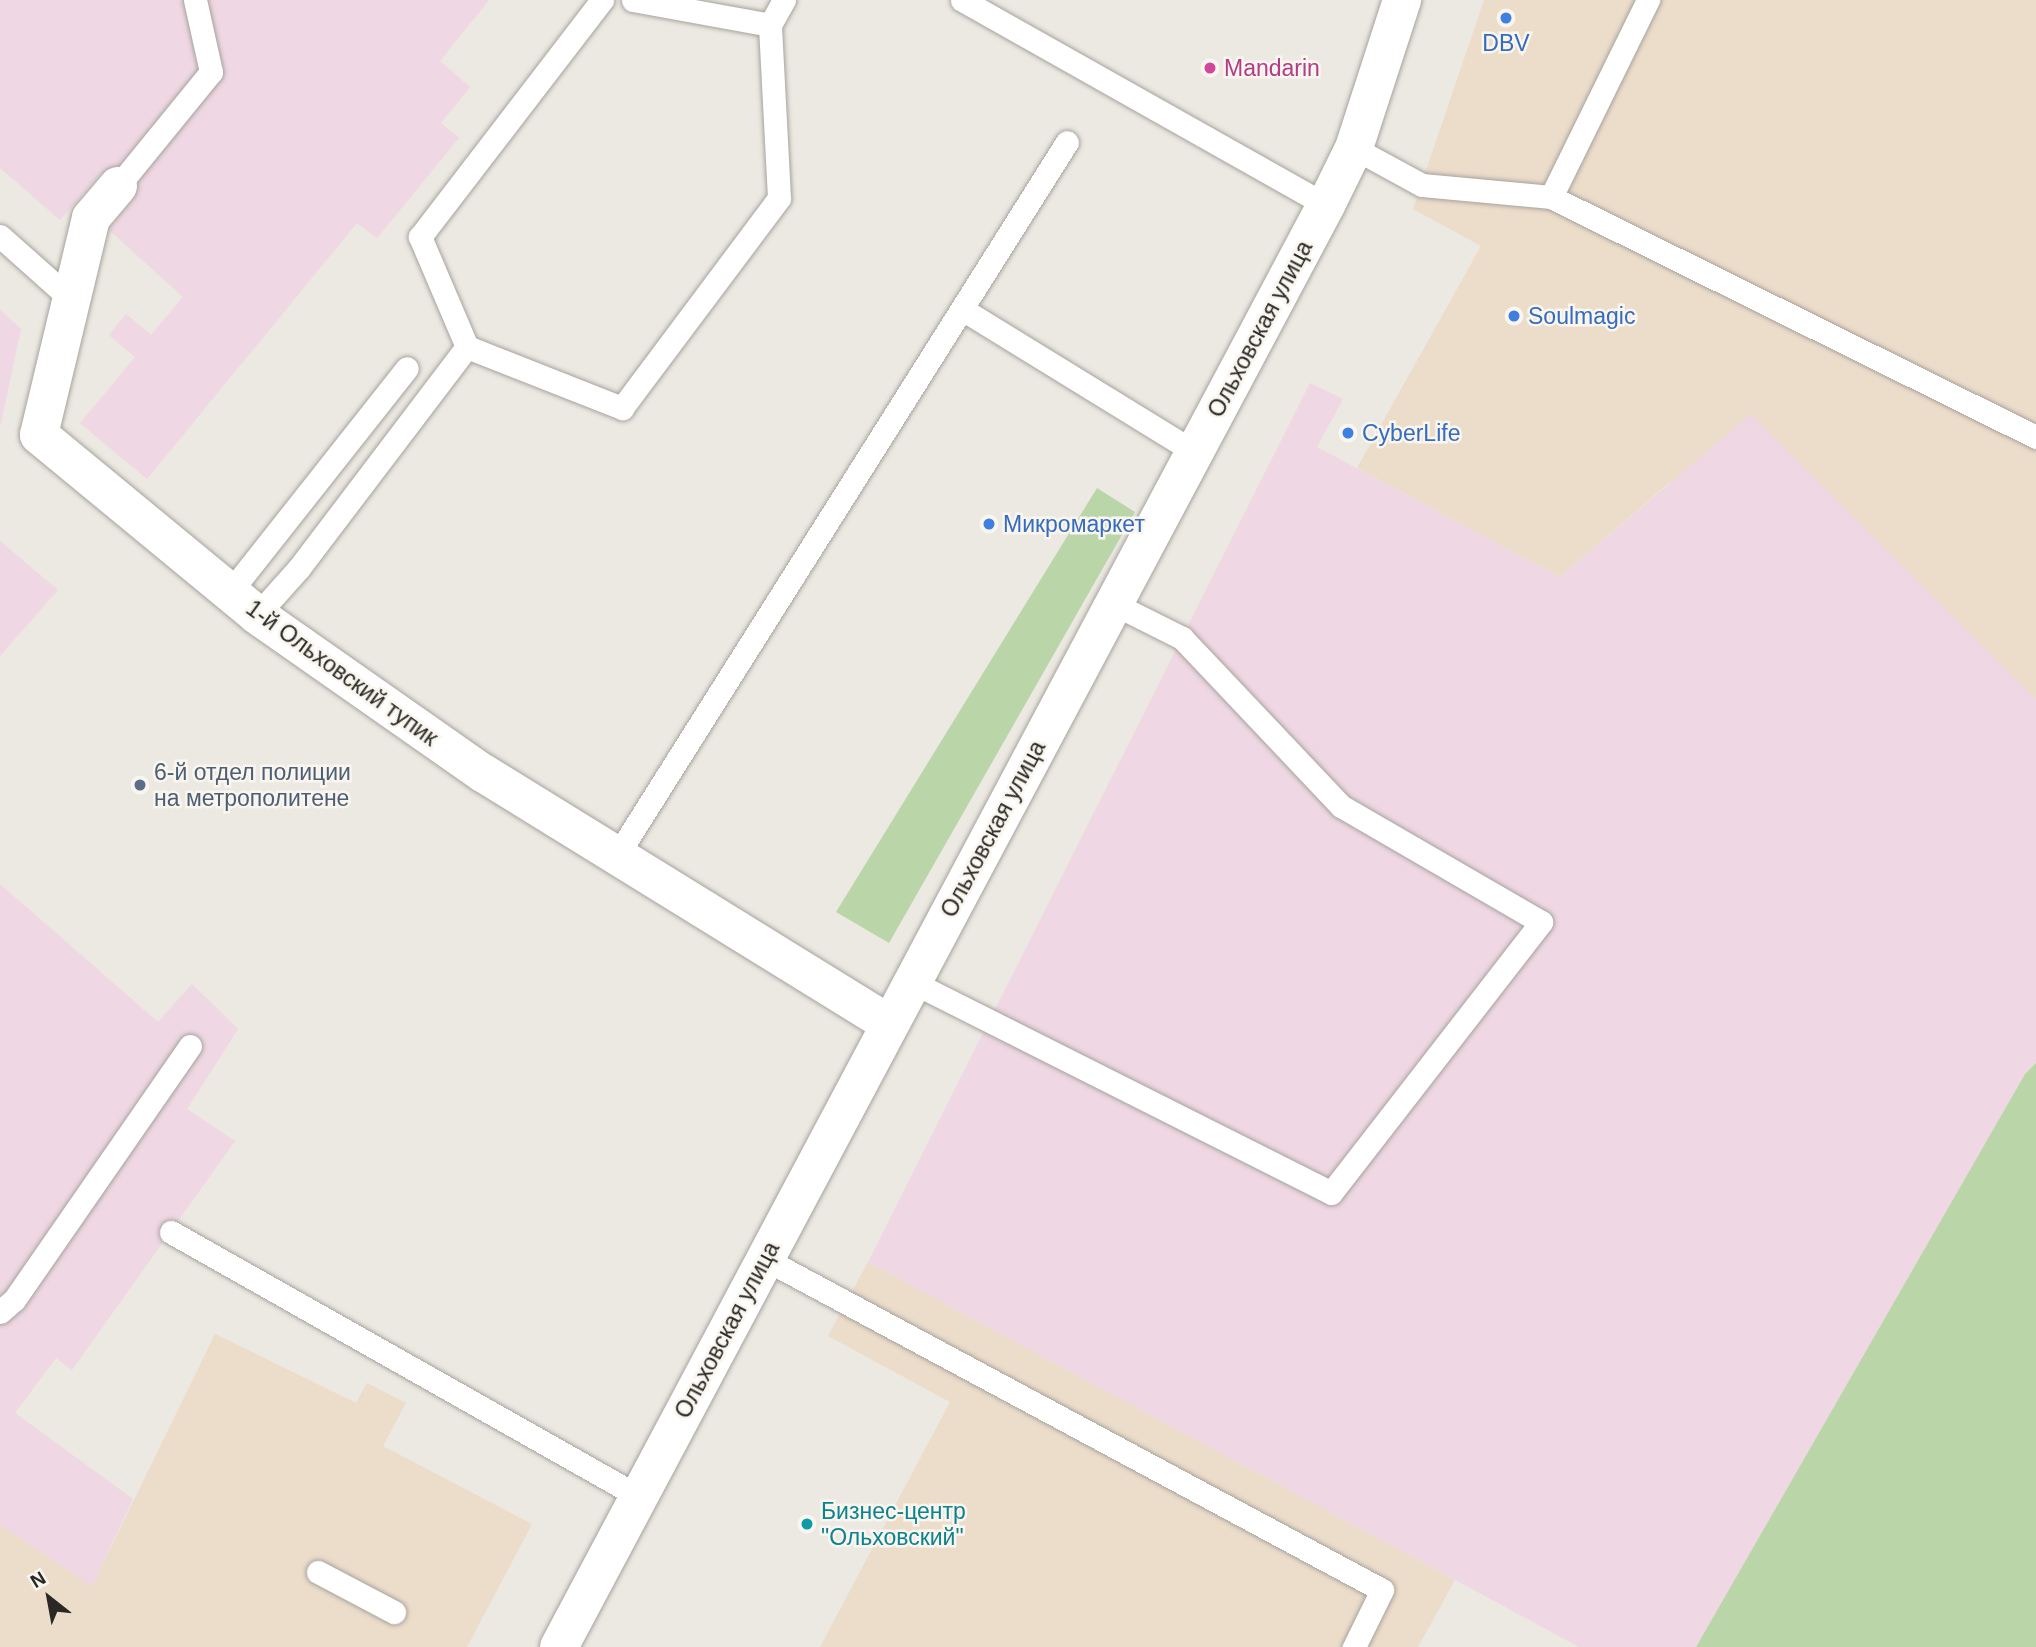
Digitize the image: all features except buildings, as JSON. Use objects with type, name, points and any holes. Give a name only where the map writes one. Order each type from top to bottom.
[{"type":"street","name":"Ольховская улица","points":[[559,1647],[1326,205],[1354,148],[1402,0]]},
{"type":"street","name":"1-й Ольховский тупик","points":[[118,186],[91,218],[39,435],[244,603],[483,773],[889,1024]]},
{"type":"lane","points":[[118,186],[211,72],[195,0]]},
{"type":"lane","points":[[601,0],[420,237],[467,348],[621,408],[779,198],[770,25],[784,0]]},
{"type":"lane","points":[[633,0],[770,25]]},
{"type":"lane","points":[[962,0],[1326,205]]},
{"type":"lane","points":[[1550,197],[1648,0]]},
{"type":"lane","points":[[616,857],[1067,142]]},
{"type":"lane","points":[[1354,148],[1422,185],[1550,197],[2036,437]]},
{"type":"lane","points":[[0,236],[73,301]]},
{"type":"lane","points":[[961,309],[1194,452]]},
{"type":"lane","points":[[244,603],[299,568],[467,348]]},
{"type":"lane","points":[[244,603],[407,368]]},
{"type":"lane","points":[[912,982],[1331,1194],[1541,922],[1341,806],[1182,638],[1114,604]]},
{"type":"lane","points":[[0,1312],[14,1300],[190,1046]]},
{"type":"lane","points":[[171,1232],[638,1496]]},
{"type":"lane","points":[[765,1259],[1382,1590],[1354,1647]]},
{"type":"lane","points":[[318,1572],[394,1612]]},
{"type":"shaded area","points":[[0,0],[489,0],[440,61],[470,87],[441,123],[459,138],[377,238],[357,223],[147,479],[80,423],[135,357],[109,335],[126,314],[151,335],[183,297],[108,229],[133,200],[101,173],[60,220],[0,168]]},
{"type":"shaded area","points":[[1484,0],[2036,0],[2036,699],[2005,670],[1670,482],[1560,577],[1357,468],[1481,246],[1413,209]]},
{"type":"shaded area","points":[[0,310],[21,329],[0,427]]},
{"type":"shaded area","points":[[1310,383],[1343,399],[1317,447],[1560,577],[1751,414],[2036,699],[2036,1063],[2025,1074],[1696,1647],[1579,1647],[868,1262]]},
{"type":"shaded area","points":[[0,541],[58,590],[0,656]]},
{"type":"shaded area","points":[[0,884],[158,1022],[192,984],[238,1029],[187,1109],[235,1141],[72,1370],[56,1358],[15,1413],[133,1499],[92,1586],[0,1525]]},
{"type":"shaded area","points":[[868,1262],[1455,1580],[1418,1647],[820,1647],[950,1402],[828,1336]]},
{"type":"shaded area","points":[[215,1334],[356,1403],[367,1383],[406,1403],[383,1446],[532,1524],[467,1647],[0,1647],[0,1525],[92,1586]]},
{"type":"green space","points":[[1097,488],[1135,512],[889,943],[836,912]]},
{"type":"green space","points":[[2036,1063],[2036,1647],[1696,1647],[2025,1074]]},
{"type":"place","name":"DBV","points":[[1506,18]]},
{"type":"place","name":"Mandarin","points":[[1210,68]]},
{"type":"place","name":"Soulmagic","points":[[1514,316]]},
{"type":"place","name":"CyberLife","points":[[1348,433]]},
{"type":"place","name":"Микромаркет","points":[[989,524]]},
{"type":"place","name":"6-й отдел полиции на метрополитене","points":[[140,785]]},
{"type":"place","name":"Бизнес-центр \"Ольховский\"","points":[[807,1524]]}]
